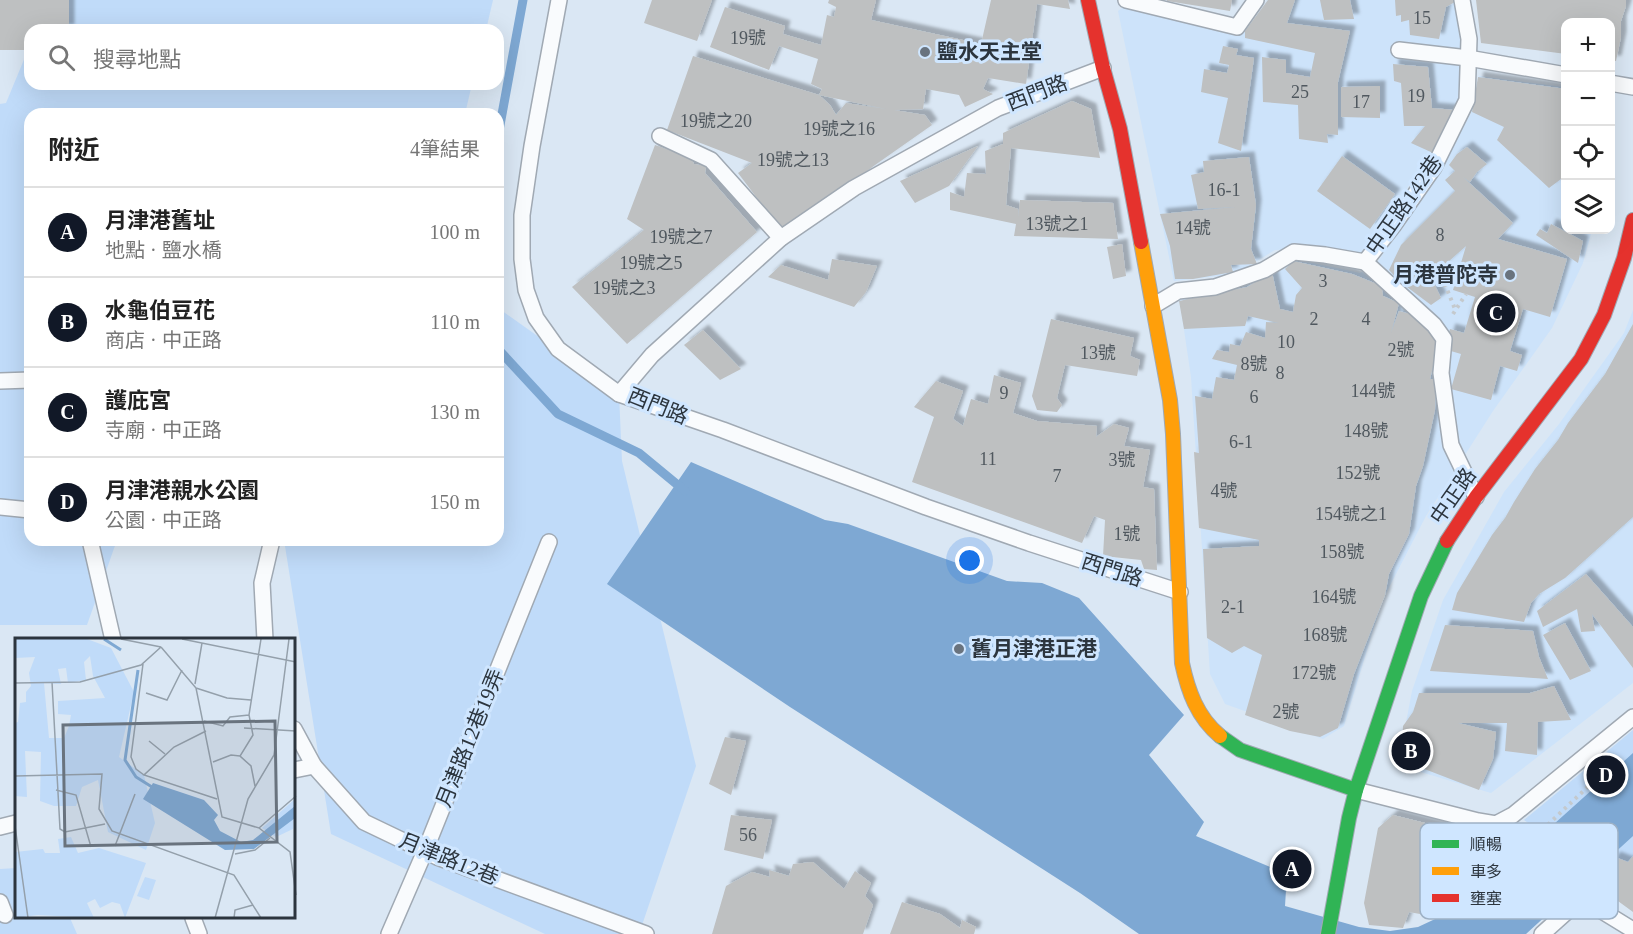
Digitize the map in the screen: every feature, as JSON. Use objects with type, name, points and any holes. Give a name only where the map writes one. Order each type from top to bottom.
[{"type":"street","points":[[1088,0],[1103,68],[1120,129],[1170,399],[1182,663],[1186,684],[1192,701],[1214,732],[1226,742],[1240,750],[1356,790]]},
{"type":"street","name":"中正路","points":[[1328,934],[1356,790],[1421,596],[1449,536],[1581,359],[1604,315],[1624,258],[1633,220]]},
{"type":"lane","points":[[559,0],[532,146],[522,215],[522,259],[526,290],[537,318],[558,349],[619,394]]},
{"type":"lane","points":[[1126,0],[1237,27],[1256,0]]},
{"type":"lane","name":"中正路142巷","points":[[1462,0],[1468,39],[1467,100],[1434,167],[1365,262],[1434,325],[1444,339],[1441,373],[1451,445],[1476,497]]},
{"type":"lane","points":[[1399,50],[1468,58],[1561,74]]},
{"type":"lane","name":"西門路","points":[[1103,68],[998,108],[854,188],[781,238],[652,355],[619,394],[1029,543],[1180,592]]},
{"type":"lane","points":[[1615,84],[1633,87]]},
{"type":"lane","points":[[660,136],[711,160],[781,238]]},
{"type":"lane","points":[[1153,306],[1178,291],[1215,287],[1264,270],[1294,252],[1365,262]]},
{"type":"lane","points":[[0,381],[24,380]]},
{"type":"lane","points":[[0,507],[24,509]]},
{"type":"lane","name":"月津路12巷19弄","points":[[389,934],[549,542]]},
{"type":"lane","points":[[91,546],[113,638]]},
{"type":"lane","points":[[265,638],[262,584],[271,546]]},
{"type":"lane","points":[[1498,823],[1513,815],[1633,717]]},
{"type":"lane","name":"月津路12巷","points":[[296,733],[314,766],[364,822],[424,851],[645,934]]},
{"type":"lane","points":[[296,770],[314,766]]},
{"type":"lane","points":[[1356,790],[1490,823]]},
{"type":"lane","points":[[0,826],[15,823]]},
{"type":"lane","points":[[193,919],[199,934]]},
{"type":"lane","points":[[1542,934],[1557,919]]},
{"type":"lane","points":[[1615,919],[1633,930]]},
{"type":"path","points":[[1439,270],[1455,310]]},
{"type":"path","points":[[1549,823],[1598,777]]},
{"type":"shaded area","points":[[46,0],[493,0],[487,24],[38,24]]},
{"type":"shaded area","points":[[1268,0],[1459,0],[1466,69],[1460,108],[1360,260],[1312,248],[1275,250],[1236,274],[1174,281],[1118,11],[1126,5],[1236,36],[1245,31]]},
{"type":"shaded area","points":[[24,60],[24,90],[471,90],[466,108],[24,108],[24,546],[115,546],[87,625],[0,625],[0,104],[6,103]]},
{"type":"shaded area","points":[[1479,76],[1561,86],[1561,234],[1591,234],[1583,263],[1552,328],[1493,411],[1426,516],[1382,601],[1344,726],[1323,739],[1225,704],[1210,674],[1191,377],[1179,296],[1290,258],[1360,273],[1378,261],[1431,187],[1471,113]]},
{"type":"shaded area","points":[[1633,310],[1633,683],[1491,793],[1414,770],[1399,759],[1412,691],[1443,600],[1504,492],[1559,424],[1624,333]]},
{"type":"shaded area","points":[[504,312],[619,394],[622,461],[696,766],[639,934],[545,934],[331,834],[285,546],[504,546]]},
{"type":"shaded area","points":[[691,462],[825,520],[848,524],[1007,581],[1042,583],[1079,598],[1184,715],[1149,755],[1204,822],[1196,836],[1287,874],[1285,906],[1359,927],[1390,931],[1418,927],[1435,919],[1542,919],[1526,934],[1139,934],[1080,893],[790,707],[607,584]]},
{"type":"shaded area","points":[[1633,730],[1633,887],[1627,891],[1618,885],[1618,823],[1528,823],[1524,820]]},
{"type":"shaded area","points":[[1633,753],[1633,836],[1618,850],[1618,823],[1555,823]]},
{"type":"shaded area","points":[[15,868],[15,919],[70,919],[77,934],[0,934],[0,869]]},
{"type":"building","points":[[0,0],[69,0],[69,24],[24,24],[24,50],[0,50]]},
{"type":"building","points":[[652,0],[712,0],[697,41],[644,23]]},
{"type":"building","points":[[829,0],[876,0],[871,20],[981,44],[991,0],[1068,0],[1070,9],[1037,4],[1026,84],[988,78],[983,89],[993,94],[965,107],[959,95],[926,89],[923,109],[894,110],[925,115],[932,125],[784,234],[738,173],[752,163],[667,130],[693,56],[819,95],[822,89],[811,84],[818,59],[779,46],[769,70],[710,47],[725,7],[785,26],[783,34],[821,45],[827,15],[834,17],[836,7],[828,3]],"holes":[[[819,95],[886,109],[846,103],[836,115],[830,105]]]},
{"type":"building","points":[[1167,0],[1232,0],[1230,11]]},
{"type":"building","points":[[1268,0],[1295,0],[1287,23],[1350,31],[1338,82],[1338,135],[1327,134],[1328,143],[1299,139],[1298,105],[1263,102],[1262,57],[1286,60],[1286,73],[1310,77],[1315,53],[1245,38],[1245,31]]},
{"type":"building","points":[[1320,0],[1350,0],[1354,19],[1324,20]]},
{"type":"building","points":[[1395,0],[1455,0],[1455,2],[1446,7],[1439,39],[1410,35],[1409,20],[1401,22],[1401,15],[1396,16]]},
{"type":"building","points":[[1476,0],[1626,0],[1616,61],[1615,18],[1561,18],[1561,53],[1481,43]]},
{"type":"building","points":[[1223,46],[1238,49],[1236,55],[1254,58],[1241,151],[1218,143],[1228,98],[1201,92],[1204,69],[1227,73],[1229,65],[1219,63]]},
{"type":"building","points":[[1393,64],[1428,67],[1432,108],[1455,110],[1433,153],[1411,143],[1425,126],[1404,126],[1401,83],[1394,81]]},
{"type":"building","points":[[1478,77],[1561,88],[1561,179],[1549,188],[1497,140],[1504,127],[1472,112]]},
{"type":"building","points":[[1380,86],[1380,118],[1341,117],[1341,87]]},
{"type":"building","points":[[1072,101],[1091,109],[1100,158],[1011,148],[1006,205],[1018,209],[1018,217],[1020,200],[1113,203],[1118,239],[1014,236],[1016,224],[950,210],[950,192],[964,197],[967,173],[986,174],[985,151],[1003,144],[1003,133]]},
{"type":"building","points":[[655,145],[691,158],[694,164],[706,166],[705,173],[757,232],[627,344],[572,287],[644,230],[627,219]]},
{"type":"building","points":[[978,146],[949,186],[915,203],[900,181]]},
{"type":"building","points":[[1467,147],[1487,164],[1470,182],[1463,177],[1513,223],[1498,239],[1567,259],[1550,317],[1523,309],[1510,351],[1522,355],[1517,371],[1500,366],[1491,400],[1451,389],[1461,354],[1444,349],[1450,329],[1464,333],[1475,297],[1453,290],[1466,246],[1431,277],[1441,298],[1431,305],[1399,281],[1389,270],[1401,245],[1455,191],[1445,180],[1455,171],[1449,165],[1457,154]]},
{"type":"building","points":[[1342,156],[1395,194],[1370,229],[1317,191]]},
{"type":"building","points":[[1249,157],[1256,205],[1251,249],[1257,264],[1231,265],[1233,272],[1193,279],[1175,279],[1170,246],[1160,214],[1235,207],[1198,209],[1191,175],[1204,172],[1203,161]]},
{"type":"building","points":[[1551,224],[1561,229],[1561,234],[1570,234],[1583,241],[1578,263],[1536,235],[1540,229],[1547,233]]},
{"type":"building","points":[[1122,244],[1126,276],[1113,279],[1107,247]]},
{"type":"building","points":[[832,259],[877,266],[866,292],[854,307],[768,277],[781,265],[828,280]]},
{"type":"building","points":[[1293,261],[1352,274],[1382,286],[1383,296],[1399,303],[1391,333],[1399,311],[1414,315],[1437,334],[1437,350],[1430,379],[1436,379],[1435,410],[1423,466],[1416,486],[1409,534],[1389,574],[1385,595],[1354,674],[1338,728],[1320,737],[1290,731],[1245,715],[1262,655],[1244,646],[1232,653],[1207,638],[1203,549],[1259,546],[1259,540],[1199,528],[1194,452],[1199,453],[1195,396],[1212,399],[1216,377],[1234,380],[1237,365],[1212,359],[1217,350],[1229,352],[1230,344],[1240,346],[1246,332],[1265,338],[1266,322],[1279,323],[1248,316],[1245,326],[1184,329],[1179,301],[1247,287],[1272,272],[1280,309],[1293,312],[1296,295],[1302,288],[1285,269]]},
{"type":"building","points":[[1051,319],[1134,338],[1130,356],[1140,360],[1137,376],[1065,365],[1057,398],[1062,405],[1057,412],[1037,410],[1032,396]]},
{"type":"building","points":[[1633,324],[1633,517],[1565,578],[1539,594],[1531,603],[1524,622],[1452,610],[1457,593],[1492,535],[1535,469],[1605,374]]},
{"type":"building","points":[[703,330],[741,369],[720,380],[684,345]]},
{"type":"building","points":[[994,375],[1021,383],[1013,413],[1037,421],[1097,426],[1096,437],[1114,424],[1129,428],[1124,446],[1150,450],[1143,487],[1154,489],[1157,570],[1144,569],[1141,560],[1103,556],[1105,520],[1094,516],[1082,543],[912,482],[934,417],[914,407],[936,381],[963,391],[953,419],[963,426],[971,399],[988,404]]},
{"type":"building","points":[[1586,574],[1633,627],[1633,668],[1592,614],[1595,631],[1581,632],[1577,609],[1543,627],[1537,611]]},
{"type":"building","points":[[1565,623],[1591,671],[1570,680],[1543,635]]},
{"type":"building","points":[[1445,625],[1533,631],[1539,657],[1548,679],[1430,671]]},
{"type":"building","points":[[1554,686],[1571,720],[1538,722],[1537,755],[1505,751],[1507,723],[1458,723],[1496,732],[1493,759],[1479,790],[1401,760],[1403,726],[1413,712],[1419,693],[1530,693]]},
{"type":"building","points":[[725,737],[746,741],[731,795],[709,784]]},
{"type":"building","points":[[731,815],[772,820],[763,859],[724,850]]},
{"type":"building","points":[[1393,815],[1427,823],[1420,823],[1420,914],[1409,912],[1403,928],[1369,925],[1364,903],[1378,828]]},
{"type":"building","points":[[1633,856],[1633,912],[1618,901],[1618,858],[1628,862]]},
{"type":"building","points":[[813,862],[844,889],[855,871],[871,883],[865,896],[873,905],[863,934],[712,934],[726,886],[752,872],[770,877],[769,870],[789,876],[793,864]]},
{"type":"building","points":[[902,902],[940,914],[960,928],[962,920],[976,927],[974,934],[890,934]]},
{"type":"waterway","points":[[503,108],[523,0]]},
{"type":"waterway","points":[[504,356],[558,414],[639,453],[685,491]]},
{"type":"traffic: fast","points":[[1328,934],[1356,790],[1421,596],[1447,541]]},
{"type":"traffic: fast","points":[[1220,736],[1240,750],[1356,790]]},
{"type":"traffic: slow","points":[[1141,242],[1170,400],[1182,663],[1187,684],[1199,712],[1220,736]]},
{"type":"traffic: jam","points":[[1088,0],[1103,68],[1120,129],[1141,242]]},
{"type":"traffic: jam","points":[[1447,541],[1476,497],[1581,359],[1604,315],[1624,258],[1633,220]]},
{"type":"place","name":"鹽水天主堂","points":[[925,52]]},
{"type":"place","name":"月港普陀寺","points":[[1510,275]]},
{"type":"place","name":"護庇宮","points":[[1496,313]]},
{"type":"place","name":"舊月津港正港","points":[[959,649]]},
{"type":"place","name":"水龜伯豆花","points":[[1411,751]]},
{"type":"place","name":"月津港親水公園","points":[[1606,775]]},
{"type":"place","name":"月津港舊址","points":[[1292,869]]}]
